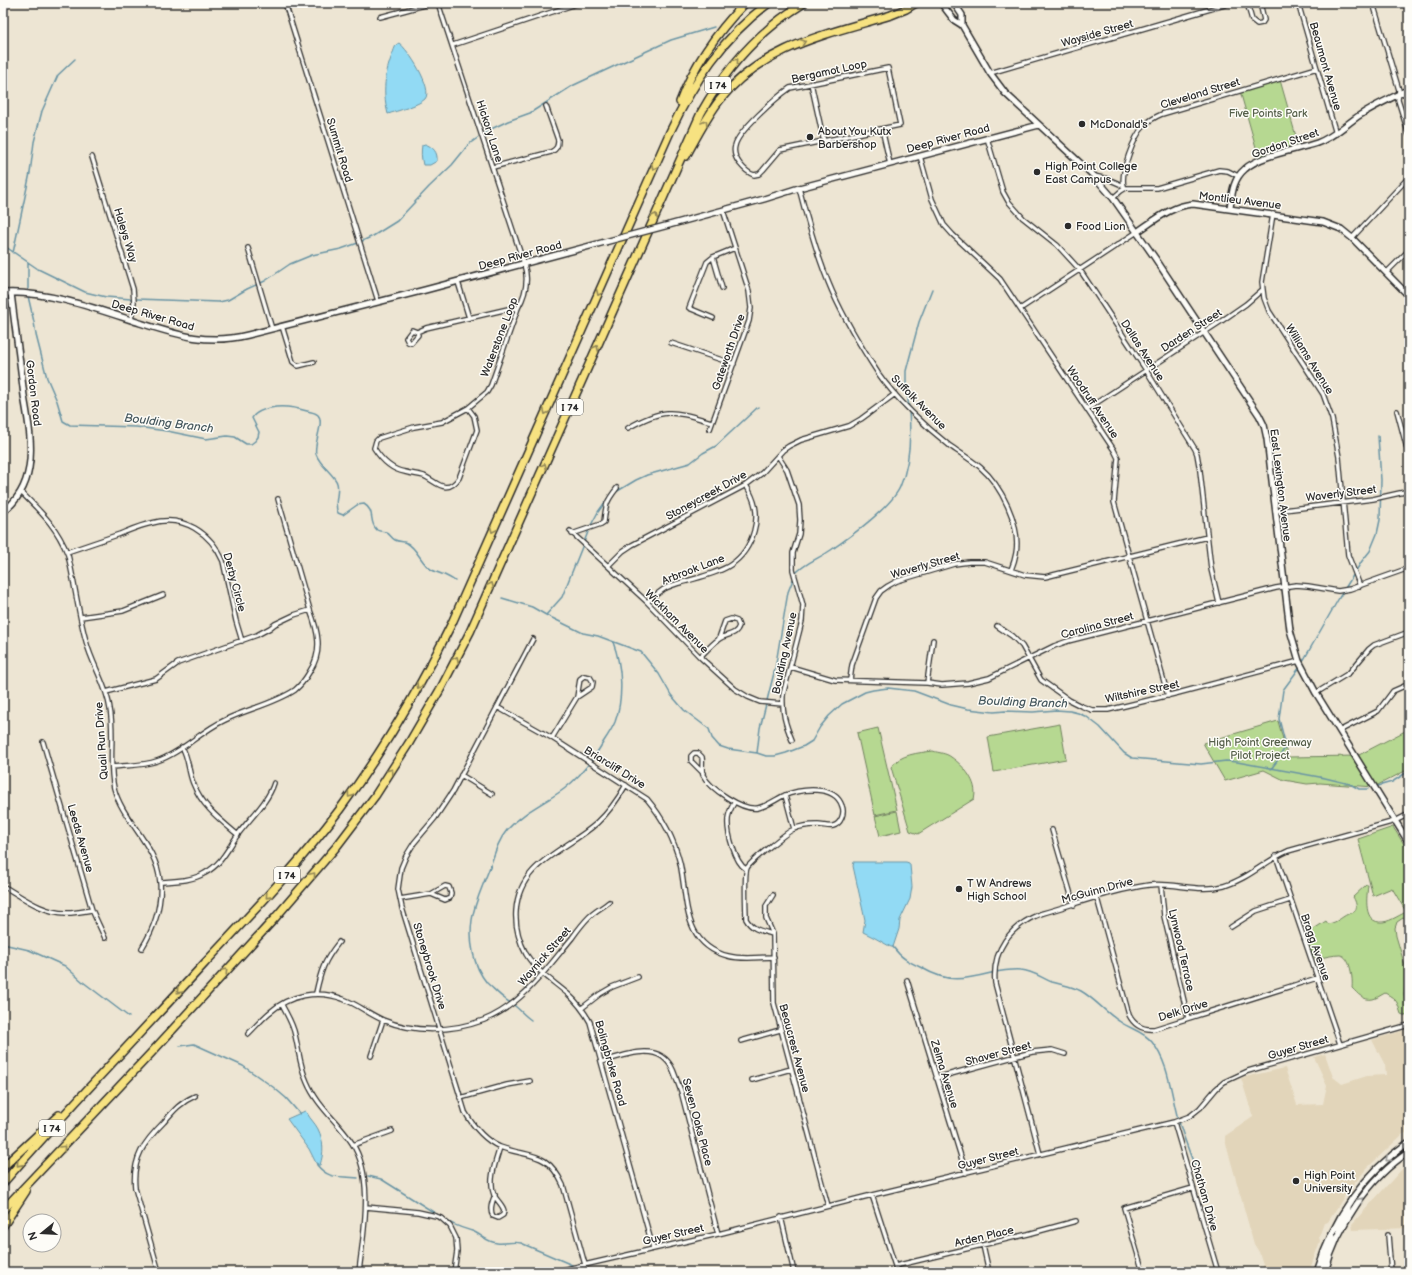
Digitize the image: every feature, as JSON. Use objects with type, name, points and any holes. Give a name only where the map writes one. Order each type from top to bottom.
[{"type":"highway","points":[[670,132],[683,95],[694,70],[714,40],[745,3]]},
{"type":"highway","name":"I 74","points":[[3,1183],[302,858],[349,797],[396,725],[423,679],[455,616],[670,132],[691,90],[713,57],[739,28],[769,3]]},
{"type":"highway","name":"I 74","points":[[3,1210],[296,895],[356,821],[409,743],[441,688],[470,632],[702,113],[724,75],[743,53],[764,32],[804,3]]},
{"type":"highway","points":[[665,193],[712,110],[732,87],[754,68],[774,55],[796,44],[891,15],[916,3]]},
{"type":"highway","points":[[3,1167],[102,1074]]},
{"type":"highway","points":[[3,1226],[36,1176]]},
{"type":"street","name":"Summit Road","points":[[285,3],[378,301]]},
{"type":"street","points":[[380,18],[432,3]]},
{"type":"street","name":"Hickory Lane","points":[[438,3],[524,264]]},
{"type":"street","points":[[453,45],[579,3]]},
{"type":"street","points":[[941,3],[954,20],[962,25]]},
{"type":"street","points":[[954,3],[962,16],[962,25]]},
{"type":"street","name":"Wayside Street","points":[[990,73],[1231,3]]},
{"type":"street","points":[[1247,3],[1252,20],[1254,23],[1259,24],[1264,20],[1260,3]]},
{"type":"street","name":"Beaumont Avenue","points":[[1298,3],[1336,134]]},
{"type":"street","points":[[1373,3],[1399,90],[1398,100],[1409,135]]},
{"type":"street","name":"East Lexington Avenue","points":[[962,25],[990,73],[1005,93],[1094,176],[1113,198],[1259,415],[1264,425],[1267,440],[1284,586],[1292,641],[1299,662],[1339,731],[1409,843]]},
{"type":"street","name":"Bergamot Loop","points":[[888,68],[900,125],[780,150],[759,174],[749,174],[738,161],[735,154],[734,148],[737,140],[766,107],[780,95],[790,88],[811,83],[888,68]]},
{"type":"street","name":"Cleveland Street","points":[[1125,187],[1123,176],[1138,135],[1144,126],[1153,118],[1162,114],[1317,68]]},
{"type":"street","points":[[811,83],[824,142]]},
{"type":"street","name":"Gordon Street","points":[[1238,176],[1248,166],[1257,161],[1316,143],[1336,134],[1359,115],[1409,89]]},
{"type":"street","points":[[493,167],[556,150],[558,140],[546,106]]},
{"type":"street","name":"Deep River Road","points":[[3,293],[31,294],[69,302],[182,335],[207,340],[236,338],[458,282],[799,188],[1039,125]]},
{"type":"street","points":[[882,129],[890,164]]},
{"type":"street","name":"Dallas Avenue","points":[[987,138],[1003,192],[1008,201],[1023,218],[1048,236],[1080,270],[1146,370],[1189,438],[1197,454],[1211,569],[1219,603]]},
{"type":"street","name":"Woodruff Avenue","points":[[920,156],[932,199],[944,225],[952,235],[1000,279],[1118,458],[1114,502],[1168,696]]},
{"type":"street","name":"Haleys Way","points":[[92,158],[133,289],[134,302],[131,320]]},
{"type":"street","points":[[1094,176],[1112,181],[1125,187],[1157,188],[1222,170],[1228,171],[1238,176],[1233,189],[1230,208]]},
{"type":"street","points":[[1112,181],[1123,176]]},
{"type":"street","points":[[1352,238],[1409,177]]},
{"type":"street","points":[[1113,198],[1125,187]]},
{"type":"street","name":"Suffolk Avenue","points":[[799,188],[823,268],[832,292],[862,347],[879,374],[895,394],[916,416],[950,445],[980,467],[998,487],[1008,509],[1017,540],[1016,553],[1011,570]]},
{"type":"street","name":"Montlieu Avenue","points":[[1020,309],[1171,210],[1182,205],[1199,204],[1315,220],[1332,224],[1352,238],[1409,296]]},
{"type":"street","name":"Gateworth Drive","points":[[710,429],[749,321],[751,308],[749,291],[723,210]]},
{"type":"street","name":"Williams Avenue","points":[[1273,214],[1262,290],[1269,311],[1323,394],[1329,408],[1340,457],[1348,555],[1360,586]]},
{"type":"street","points":[[248,248],[272,329]]},
{"type":"street","points":[[713,318],[689,308],[706,262],[713,257],[735,248]]},
{"type":"street","points":[[1386,272],[1409,250]]},
{"type":"street","points":[[713,257],[722,288]]},
{"type":"street","name":"Waterstone Loop","points":[[468,408],[474,416],[477,430],[458,478],[455,483],[450,486],[439,486],[425,477],[404,472],[391,466],[381,458],[374,448],[376,441],[379,438],[414,427],[442,422],[468,408],[487,392],[491,385],[518,308],[523,299],[527,282],[524,264]]},
{"type":"street","points":[[458,282],[469,318]]},
{"type":"street","name":"Darden Street","points":[[1087,409],[1246,304],[1262,290]]},
{"type":"street","name":"Gordon Road","points":[[3,512],[21,492],[29,468],[30,444],[11,293]]},
{"type":"street","points":[[418,332],[426,328],[518,308]]},
{"type":"street","points":[[282,326],[293,362],[298,366],[314,362]]},
{"type":"street","points":[[671,342],[734,364]]},
{"type":"street","name":"Stoneycreek Drive","points":[[608,566],[623,551],[632,545],[746,485],[762,473],[789,446],[801,440],[849,426],[862,419],[895,394]]},
{"type":"street","points":[[1396,411],[1409,456]]},
{"type":"street","points":[[628,428],[648,418],[665,412],[680,413],[712,422]]},
{"type":"street","name":"Boulding Avenue","points":[[778,456],[788,470],[799,505],[800,520],[799,534],[793,553],[793,570],[803,605],[802,620],[783,695],[784,722],[792,740]]},
{"type":"street","name":"Arbrook Lane","points":[[647,602],[664,588],[724,569],[734,563],[743,554],[753,537],[756,518],[754,499],[746,485]]},
{"type":"street","name":"Wickham Avenue","points":[[617,488],[608,498],[604,522],[571,532],[647,602],[700,657],[735,689],[760,702],[783,704]]},
{"type":"street","name":"Waverly Street","points":[[1276,511],[1394,495],[1409,491]]},
{"type":"street","name":"Quail Run Drive","points":[[21,492],[52,523],[67,552],[74,578],[86,642],[106,692],[110,710],[112,767],[116,794],[126,813],[150,848],[155,859],[160,882],[158,915],[149,937],[142,948]]},
{"type":"street","points":[[112,767],[155,762],[182,747],[224,720],[283,696],[296,689],[305,680],[315,664],[318,648],[318,635],[278,499]]},
{"type":"street","name":"Derby Circle","points":[[67,552],[152,522],[174,521],[192,526],[208,537],[220,553],[242,641]]},
{"type":"street","name":"Waverly Street","points":[[850,680],[852,666],[876,598],[881,591],[897,581],[954,564],[969,562],[985,562],[1025,575],[1045,577],[1129,555],[1207,537]]},
{"type":"street","name":"Carolina Street","points":[[791,667],[835,680],[927,683],[942,685],[968,684],[989,678],[1054,646],[1068,641],[1284,586],[1308,586],[1338,591],[1350,590],[1409,568]]},
{"type":"street","points":[[81,617],[123,611],[163,596]]},
{"type":"street","points":[[106,692],[156,679],[178,662],[242,641],[264,632],[274,624],[310,610]]},
{"type":"street","points":[[700,657],[719,638],[725,621],[731,619],[737,621],[739,626],[738,631],[719,638]]},
{"type":"street","name":"Wiltshire Street","points":[[997,626],[1012,636],[1022,646],[1041,680],[1069,700],[1092,710],[1108,710],[1299,662]]},
{"type":"street","points":[[1316,693],[1349,673],[1374,645],[1409,632]]},
{"type":"street","name":"Stoneybrook Drive","points":[[532,640],[461,775],[435,818],[414,843],[406,856],[401,868],[398,889],[465,1112],[471,1124],[480,1134],[500,1147],[543,1159],[553,1166],[563,1185],[587,1272]]},
{"type":"street","points":[[927,683],[933,640]]},
{"type":"street","points":[[552,738],[577,697],[580,679],[584,676],[590,677],[593,682],[592,687],[577,697]]},
{"type":"street","points":[[1339,731],[1378,712],[1393,692],[1409,684]]},
{"type":"street","name":"Briarcliff Drive","points":[[498,707],[552,738],[644,796],[658,812],[667,828],[680,863],[688,918],[699,938],[713,950],[729,956],[742,958],[774,957]]},
{"type":"street","name":"Leeds Avenue","points":[[43,742],[92,910],[105,938]]},
{"type":"street","points":[[182,747],[186,754],[192,782],[201,799],[213,814],[238,835]]},
{"type":"street","points":[[703,773],[702,757],[698,753],[694,753],[691,756],[691,761],[710,782],[734,803],[747,808],[758,808],[765,806],[785,795],[817,789],[830,793],[837,798],[843,808],[843,814],[840,822],[833,826],[815,825],[794,829],[752,862],[746,869],[746,919],[749,925],[754,928],[773,934]]},
{"type":"street","points":[[461,775],[492,794]]},
{"type":"street","points":[[160,882],[189,879],[207,872],[224,858],[238,835],[271,791],[274,782]]},
{"type":"street","name":"Bolingbroke Road","points":[[626,785],[610,810],[597,824],[538,865],[528,876],[522,887],[517,903],[516,919],[518,933],[526,953],[533,965],[582,1008],[590,1022],[653,1248]]},
{"type":"street","points":[[785,795],[794,829]]},
{"type":"street","points":[[734,803],[728,815],[727,822],[737,860],[746,869]]},
{"type":"street","name":"McGuinn Drive","points":[[1040,1154],[996,990],[994,977],[998,954],[1008,937],[1022,923],[1040,914],[1097,898],[1149,886],[1171,885],[1196,889],[1222,886],[1248,876],[1276,856],[1288,851],[1395,821],[1409,814]]},
{"type":"street","points":[[1052,830],[1074,905]]},
{"type":"street","name":"Bragg Avenue","points":[[1276,856],[1340,1044]]},
{"type":"street","name":"Lynwood Terrace","points":[[1161,885],[1164,916],[1188,1018]]},
{"type":"street","points":[[3,886],[41,907],[54,912],[66,914],[92,910]]},
{"type":"street","points":[[400,898],[431,894],[446,886],[450,888],[451,893],[450,898],[446,900],[431,894]]},
{"type":"street","name":"Beaucrest Avenue","points":[[774,895],[766,906],[766,918],[773,934],[773,992],[776,1014],[828,1206]]},
{"type":"street","name":"Delk Drive","points":[[1097,898],[1129,1015],[1140,1027],[1149,1029],[1317,978]]},
{"type":"street","points":[[1231,927],[1256,911],[1290,900]]},
{"type":"street","name":"Waynick Street","points":[[248,1034],[270,1012],[289,1000],[299,996],[316,993],[343,999],[383,1020],[416,1028],[433,1030],[462,1026],[484,1020],[503,1010],[532,985],[589,916],[609,902]]},
{"type":"street","points":[[316,993],[321,969],[339,942]]},
{"type":"street","points":[[582,1008],[612,987],[638,977]]},
{"type":"street","name":"Zelma Avenue","points":[[907,980],[966,1173]]},
{"type":"street","points":[[282,1005],[293,1026],[299,1060],[307,1083],[317,1100],[353,1145],[363,1173],[366,1207],[359,1272]]},
{"type":"street","points":[[370,1056],[383,1020]]},
{"type":"street","name":"Guyer Street","points":[[554,1272],[718,1234],[781,1217],[1174,1122],[1190,1116],[1200,1108],[1216,1089],[1236,1075],[1409,1025]]},
{"type":"street","points":[[741,1041],[780,1030]]},
{"type":"street","name":"Shaver Street","points":[[936,1078],[1032,1052],[1052,1050],[1065,1054]]},
{"type":"street","name":"Seven Oaks Place","points":[[602,1062],[638,1052],[645,1052],[660,1056],[666,1060],[673,1069],[681,1091],[718,1234]]},
{"type":"street","points":[[752,1080],[791,1069]]},
{"type":"street","points":[[460,1098],[507,1085],[530,1081]]},
{"type":"street","points":[[159,1272],[135,1188],[134,1180],[136,1164],[142,1148],[150,1136],[181,1103],[194,1096]]},
{"type":"street","name":"Chatham Drive","points":[[1174,1122],[1218,1272]]},
{"type":"street","points":[[353,1145],[392,1131]]},
{"type":"street","points":[[1317,1272],[1323,1252],[1331,1234],[1348,1204],[1371,1174],[1409,1142]]},
{"type":"street","points":[[494,1195],[502,1205],[504,1211],[503,1215],[498,1218],[493,1216],[491,1213],[491,1206],[494,1195],[493,1177],[500,1147]]},
{"type":"street","points":[[1325,1272],[1340,1232],[1353,1210],[1376,1180],[1388,1168],[1409,1152]]},
{"type":"street","points":[[1143,1272],[1124,1208],[1193,1188]]},
{"type":"street","points":[[872,1195],[897,1272]]},
{"type":"street","points":[[1340,1232],[1338,1228],[1346,1214],[1348,1204]]},
{"type":"street","points":[[366,1207],[418,1212],[441,1218],[450,1226],[456,1238],[457,1251],[454,1272]]},
{"type":"street","points":[[781,1217],[794,1272]]},
{"type":"street","name":"Arden Place","points":[[895,1266],[1076,1221]]},
{"type":"street","points":[[1322,1272],[1333,1240],[1331,1234]]},
{"type":"street","points":[[1388,1235],[1391,1272]]},
{"type":"street","points":[[983,1245],[989,1272]]},
{"type":"shaded area","name":"High Point University","points":[[1409,1029],[1409,1132],[1403,1134],[1367,1168],[1345,1195],[1328,1222],[1324,1223],[1319,1237],[1320,1241],[1309,1272],[1263,1272],[1263,1264],[1259,1252],[1254,1244],[1225,1136],[1253,1117],[1241,1078],[1285,1068],[1297,1105],[1323,1104],[1327,1085],[1314,1057],[1325,1054],[1333,1077],[1342,1084],[1367,1076],[1386,1075],[1385,1065],[1372,1040]]},
{"type":"shaded area","name":"High Point University","points":[[1409,1165],[1409,1228],[1353,1230],[1352,1224],[1403,1168]]},
{"type":"green space","name":"Five Points Park","points":[[1280,80],[1299,147],[1259,158],[1240,91]]},
{"type":"green space","name":"High Point Greenway Pilot Project","points":[[1278,721],[1288,757],[1357,756],[1409,729],[1409,769],[1374,787],[1320,783],[1307,784],[1284,780],[1264,770],[1225,781],[1203,743]]},
{"type":"green space","points":[[1060,724],[1066,759],[994,772],[988,737]]},
{"type":"green space","points":[[878,728],[897,810],[875,815],[857,733]]},
{"type":"green space","points":[[933,751],[945,754],[956,760],[965,770],[974,787],[974,799],[918,834],[910,831],[891,767],[899,759],[904,757]]},
{"type":"green space","points":[[897,811],[901,831],[880,836],[875,816]]},
{"type":"green space","points":[[1393,827],[1409,852],[1409,909],[1405,910],[1392,888],[1373,896],[1358,839]]},
{"type":"green space","points":[[1366,885],[1368,885],[1367,908],[1372,919],[1383,922],[1409,911],[1409,914],[1397,922],[1395,928],[1405,966],[1404,994],[1409,1017],[1401,1014],[1396,1002],[1385,993],[1373,999],[1367,999],[1357,993],[1352,988],[1349,964],[1344,956],[1334,955],[1317,959],[1308,947],[1307,939],[1309,932],[1326,921],[1328,924],[1337,921],[1355,911],[1356,906],[1353,897]]},
{"type":"water","points":[[399,43],[414,61],[419,70],[426,87],[427,94],[425,99],[422,101],[408,108],[388,114],[385,95],[387,70],[396,45]]},
{"type":"water","points":[[425,144],[433,148],[437,155],[437,161],[430,165],[423,165],[422,145]]},
{"type":"water","points":[[854,862],[906,862],[910,865],[912,887],[910,899],[900,920],[899,929],[893,947],[863,932],[865,920],[853,866]]},
{"type":"water","points":[[305,1111],[317,1127],[320,1134],[323,1152],[320,1165],[317,1165],[309,1149],[287,1119]]},
{"type":"waterway","points":[[137,299],[219,302],[228,300],[265,281],[290,264],[312,255],[341,249],[373,236],[397,221],[452,165],[469,144],[489,130],[530,113],[572,86],[671,40],[714,27]]},
{"type":"waterway","points":[[13,253],[30,173],[34,142],[42,111],[58,75],[75,59]]},
{"type":"waterway","points":[[3,245],[38,269],[85,292],[106,297],[131,299]]},
{"type":"waterway","name":"Boulding Branch","points":[[28,262],[28,292]]},
{"type":"waterway","points":[[909,408],[906,371],[919,322],[932,289]]},
{"type":"waterway","name":"Boulding Branch","points":[[28,296],[47,378],[57,401],[63,421],[70,425],[136,427],[167,431],[206,439],[227,436],[235,437],[246,444],[251,444],[258,437],[259,432],[252,418],[266,409],[273,407],[284,407],[315,413],[320,418],[316,454],[336,480],[338,487],[336,506],[338,513],[343,515],[357,505],[364,504],[370,510],[374,527],[377,530],[386,532],[395,540],[407,543],[414,549],[428,567],[455,581]]},
{"type":"waterway","points":[[616,492],[647,475],[690,463],[703,453],[716,446],[758,407]]},
{"type":"waterway","points":[[795,574],[803,567],[827,553],[859,530],[895,495],[900,487],[908,459],[910,440],[909,411]]},
{"type":"waterway","points":[[1302,663],[1339,598],[1370,551],[1377,534],[1380,520],[1381,480],[1378,436]]},
{"type":"waterway","points":[[546,615],[562,597],[590,527],[608,498]]},
{"type":"waterway","points":[[757,753],[760,728],[775,669],[788,592],[794,577]]},
{"type":"waterway","name":"Boulding Branch","points":[[502,598],[532,607],[583,633],[598,636],[641,652],[659,674],[671,695],[684,710],[709,729],[712,738],[719,746],[728,749],[757,753],[766,756],[775,756],[786,753],[812,741],[820,727],[842,704],[865,692],[888,688],[914,691],[951,705],[968,709],[994,712],[1033,712],[1056,710],[1078,713],[1087,717],[1100,727],[1124,753],[1132,758],[1201,764],[1226,761],[1237,762],[1325,778],[1350,784],[1359,789],[1368,789]]},
{"type":"waterway","points":[[531,1020],[514,1005],[500,996],[487,983],[478,969],[473,953],[471,936],[473,914],[497,846],[503,835],[520,818],[557,794],[576,779],[591,761],[613,727],[618,713],[621,692],[620,672],[613,642]]},
{"type":"waterway","points":[[1271,769],[1286,746],[1279,719],[1283,690],[1300,667]]},
{"type":"waterway","name":"Boulding Branch","points":[[1378,786],[1392,782],[1409,771]]},
{"type":"waterway","points":[[3,944],[29,950],[65,966],[83,982],[129,1017]]},
{"type":"waterway","points":[[893,947],[909,962],[931,973],[948,978],[956,979],[972,977],[1010,970],[1030,972],[1052,982],[1081,991],[1123,1024],[1145,1035],[1158,1050],[1166,1069],[1181,1129],[1207,1195]]},
{"type":"waterway","points":[[180,1046],[194,1044],[243,1066],[273,1087],[286,1098],[300,1114]]},
{"type":"waterway","points":[[317,1163],[322,1170],[331,1175],[358,1178]]},
{"type":"waterway","points":[[368,1176],[381,1179],[438,1215]]},
{"type":"waterway","points":[[446,1220],[475,1232],[490,1241],[500,1243],[521,1243],[586,1271]]},
{"type":"place","name":"McDonald's","points":[[1082,124]]},
{"type":"place","name":"About You Kutx Barbershop","points":[[810,137]]},
{"type":"place","name":"High Point College East Campus","points":[[1037,172]]},
{"type":"place","name":"Food Lion","points":[[1068,226]]},
{"type":"place","name":"T W Andrews High School","points":[[959,889]]},
{"type":"place","name":"High Point University","points":[[1296,1181]]}]
